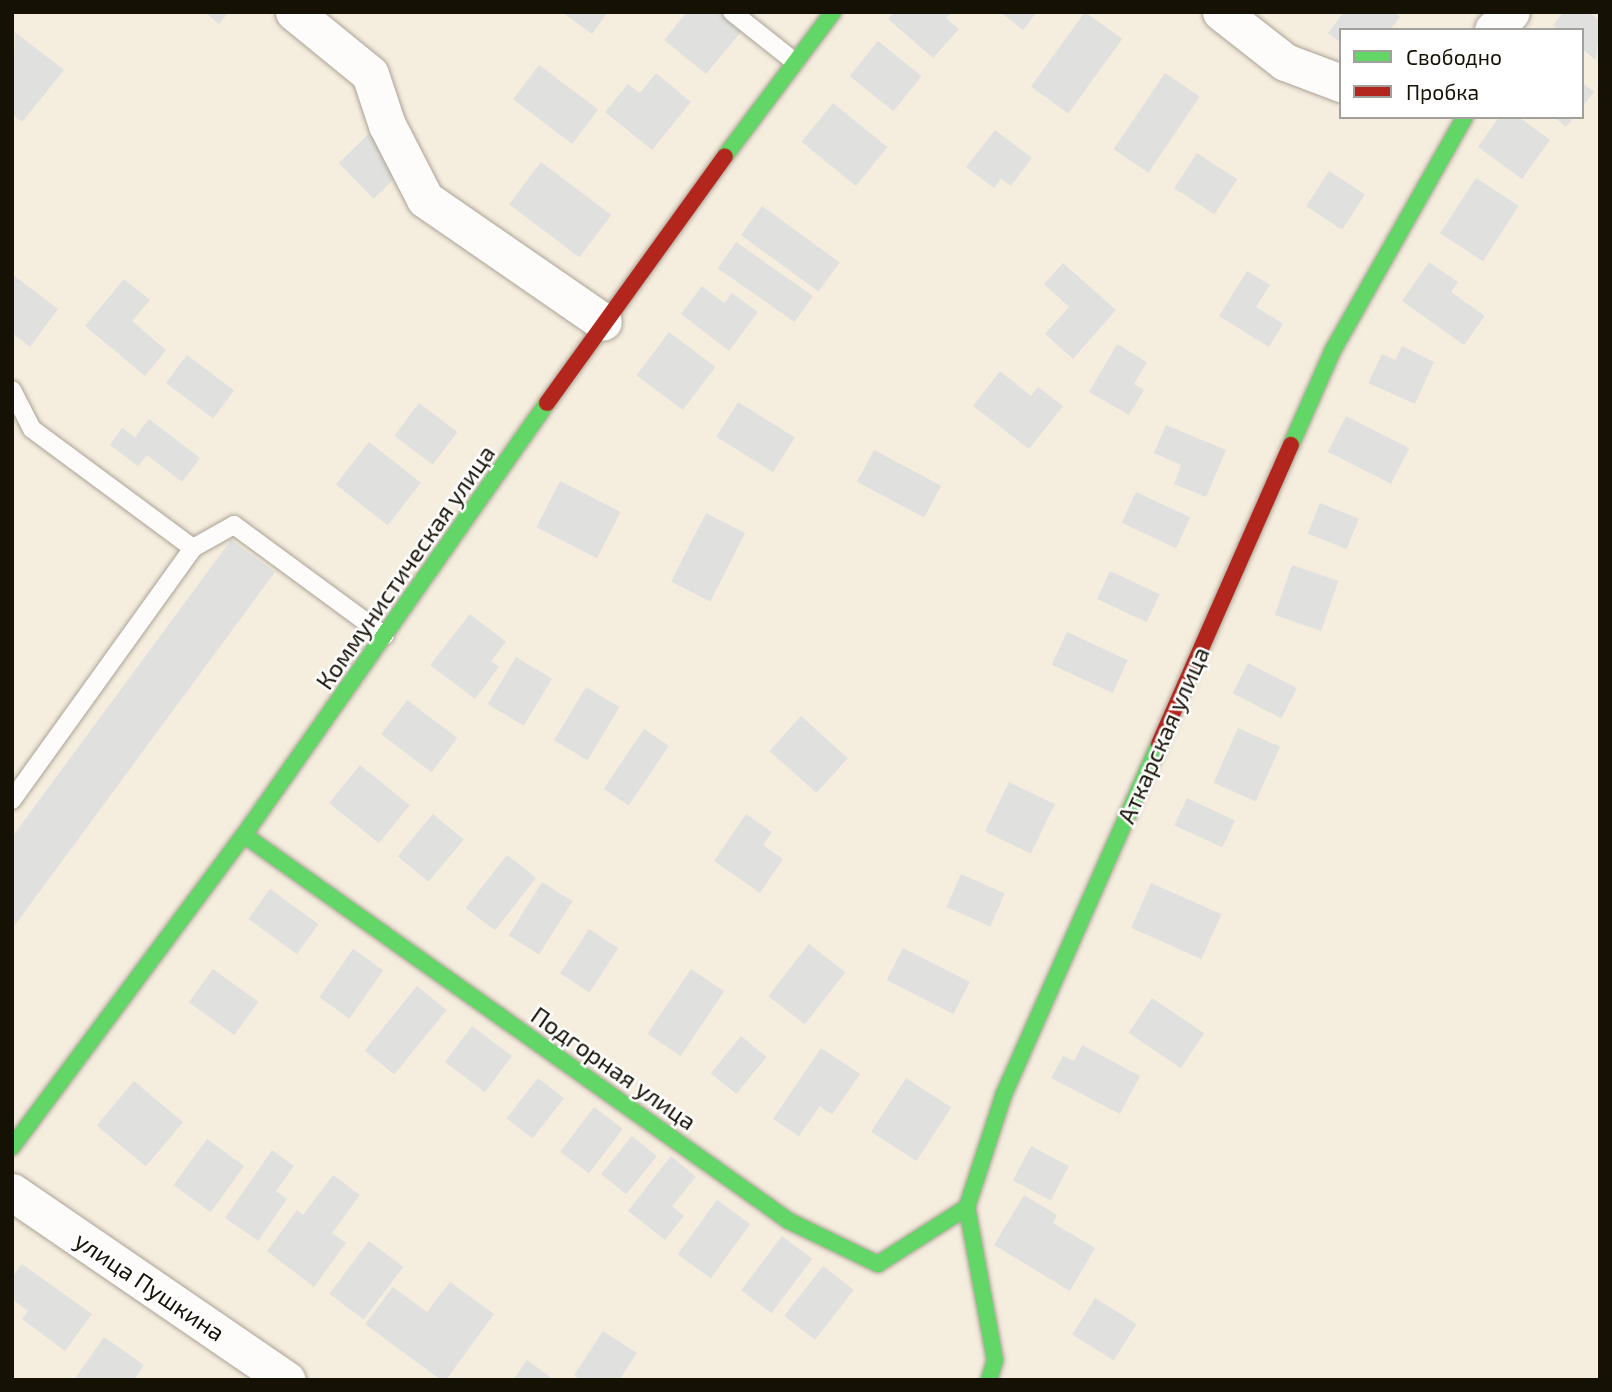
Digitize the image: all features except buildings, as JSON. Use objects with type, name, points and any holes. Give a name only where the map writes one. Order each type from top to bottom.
[{"type":"street","points":[[295,12],[370,74],[387,125],[425,198],[603,322]]},
{"type":"street","name":"Коммунистическая улица","points":[[12,1147],[244,835],[603,322],[833,12]]},
{"type":"street","points":[[1221,12],[1286,62],[1339,82]]},
{"type":"street","points":[[1495,28],[1511,12]]},
{"type":"street","points":[[1517,28],[1525,12]]},
{"type":"street","name":"Аткарская улица","points":[[989,1380],[995,1360],[967,1207],[1004,1094],[1333,350],[1464,119]]},
{"type":"street","name":"Подгорная улица","points":[[244,835],[789,1221],[878,1264],[967,1207]]},
{"type":"street","name":"улица Пушкина","points":[[12,1192],[287,1380]]},
{"type":"lane","points":[[732,12],[795,62]]},
{"type":"lane","points":[[12,390],[32,429],[193,548]]},
{"type":"lane","points":[[12,800],[193,548],[234,525],[385,636]]},
{"type":"traffic: fast","points":[[725,156],[833,12]]},
{"type":"traffic: fast","points":[[1291,445],[1333,350],[1464,119]]},
{"type":"traffic: fast","points":[[12,1147],[244,835],[547,403]]},
{"type":"traffic: fast","points":[[989,1380],[995,1360],[967,1207],[1004,1094],[1159,744]]},
{"type":"traffic: fast","points":[[244,835],[789,1221],[878,1264],[967,1207]]},
{"type":"traffic: jam","points":[[547,403],[725,156]]},
{"type":"traffic: jam","points":[[1159,744],[1291,445]]}]
